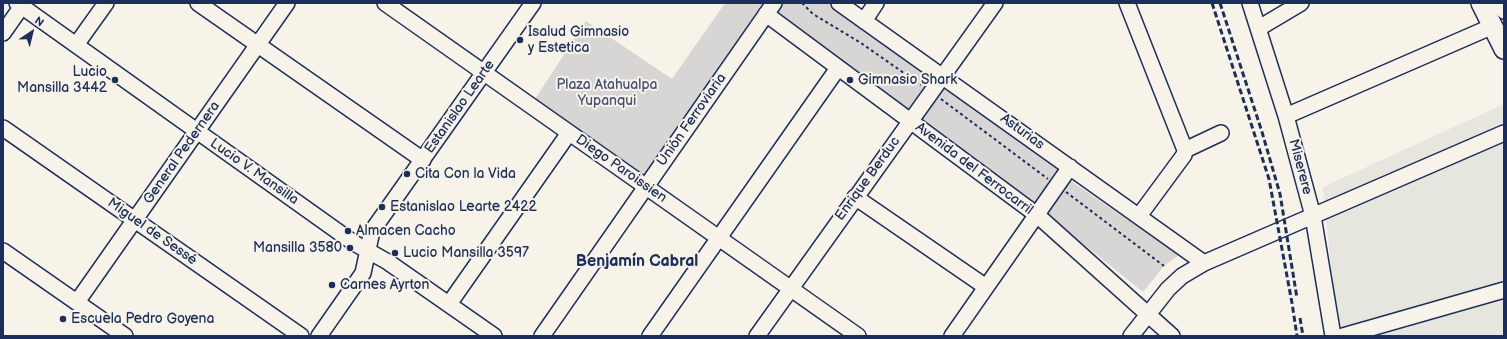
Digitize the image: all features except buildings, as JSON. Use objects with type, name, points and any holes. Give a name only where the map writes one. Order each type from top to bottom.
[{"type":"main road","points":[[1482,3],[1498,18],[1504,49]]},
{"type":"street","points":[[76,45],[106,3]]},
{"type":"street","points":[[198,3],[423,160]]},
{"type":"street","name":"General Pedernera","points":[[77,302],[287,3]]},
{"type":"street","name":"Diego Paroissien","points":[[385,3],[858,336]]},
{"type":"street","name":"Estanislao Learte","points":[[320,336],[363,273],[372,232],[534,3]]},
{"type":"street","name":"Asturias","points":[[839,3],[1204,263]]},
{"type":"street","points":[[864,21],[876,3]]},
{"type":"street","name":"Enrique Berduc","points":[[757,336],[994,3]]},
{"type":"street","points":[[1127,3],[1185,150],[1184,155],[1139,216]]},
{"type":"street","name":"Miserere","points":[[1250,3],[1286,116],[1313,216],[1333,336]]},
{"type":"street","points":[[1259,28],[1301,3]]},
{"type":"street","points":[[1286,116],[1498,18],[1498,3]]},
{"type":"street","points":[[3,33],[20,5]]},
{"type":"street","name":"Lucio V. Mansilla","points":[[20,5],[354,243],[388,262],[494,336]]},
{"type":"street","name":"Avenida del Ferrocarril","points":[[770,9],[838,68],[1037,215],[1172,336]]},
{"type":"street","name":"Unión Ferroviaria","points":[[542,336],[770,9]]},
{"type":"street","points":[[650,336],[838,68]]},
{"type":"street","name":"Miguel de Sessé","points":[[3,128],[301,336]]},
{"type":"street","points":[[1185,150],[1221,132]]},
{"type":"street","points":[[449,304],[570,133]]},
{"type":"street","points":[[1131,336],[1147,313],[1174,283],[1204,263],[1504,133]]},
{"type":"street","points":[[952,336],[1070,167]]},
{"type":"street","points":[[855,197],[986,287]]},
{"type":"street","points":[[3,251],[125,336]]},
{"type":"street","points":[[1343,336],[1504,290]]},
{"type":"path","points":[[802,3],[813,14],[861,43],[931,92],[1164,266]]},
{"type":"shaded area","points":[[1504,104],[1504,336],[1338,336],[1323,187]]},
{"type":"green space","name":"Plaza Atahualpa Yupanqui","points":[[725,3],[772,3],[648,179],[533,102],[586,21],[672,79]]},
{"type":"green space","points":[[777,3],[834,3],[935,75],[907,116],[769,14]]},
{"type":"green space","points":[[944,82],[1065,168],[1035,211],[918,123]]},
{"type":"green space","points":[[1071,181],[1179,255],[1164,266],[1143,292],[1046,214]]},
{"type":"railway","points":[[1212,3],[1269,179],[1297,336]]},
{"type":"railway","points":[[1220,3],[1262,132],[1280,194],[1297,298]]},
{"type":"railway","points":[[1300,318],[1303,336]]},
{"type":"place","name":"Isalud Gimnasio y Estetica","points":[[520,40]]},
{"type":"place","name":"Lucio Mansilla 3442","points":[[115,80]]},
{"type":"place","name":"Gimnasio Shark","points":[[850,80]]},
{"type":"place","name":"Cita Con la Vida","points":[[407,174]]},
{"type":"place","name":"Estanislao Learte 2422","points":[[382,207]]},
{"type":"place","name":"Almacen Cacho","points":[[348,231]]},
{"type":"place","name":"Mansilla 3580","points":[[350,248]]},
{"type":"place","name":"Lucio Mansilla 3597","points":[[395,253]]},
{"type":"place","name":"Carnes Ayrton","points":[[332,285]]},
{"type":"place","name":"Escuela Pedro Goyena","points":[[63,319]]},
{"type":"district","name":"Benjamín Cabral","points":[[637,262]]}]
